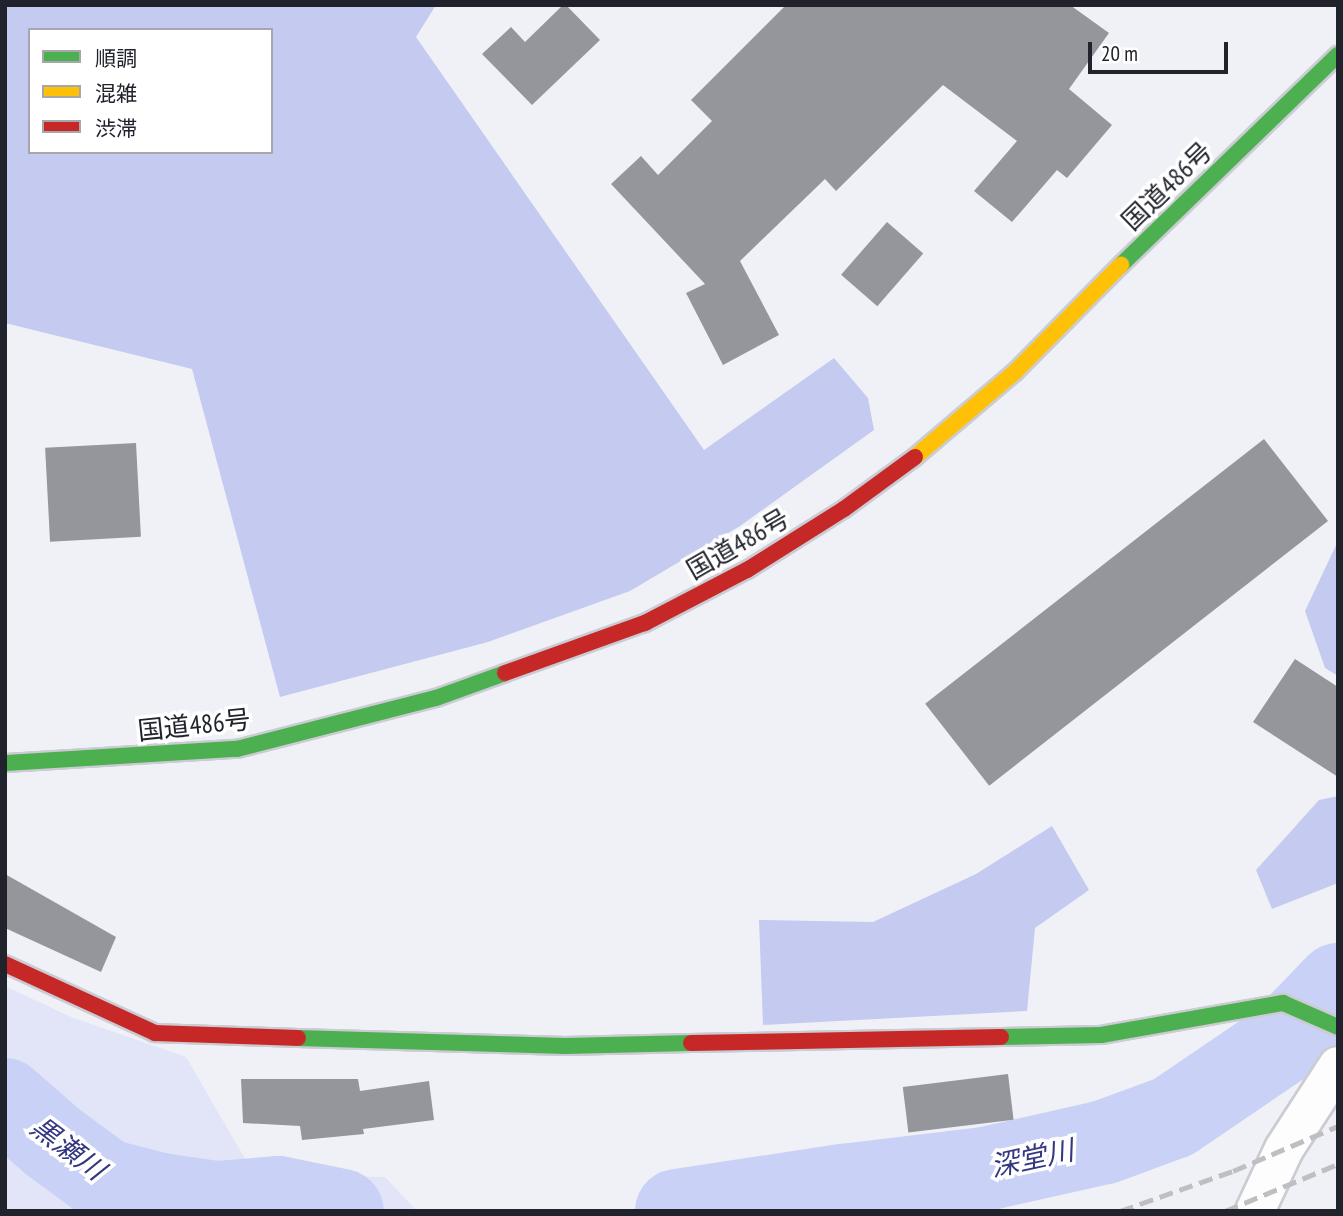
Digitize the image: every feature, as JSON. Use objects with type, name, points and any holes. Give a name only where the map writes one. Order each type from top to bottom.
[{"type":"main road","name":"国道486号","points":[[5,763],[237,749],[409,705],[560,656],[645,623],[747,570],[844,509],[939,438],[1015,372],[1092,293],[1338,55]]},
{"type":"main road","points":[[5,964],[155,1033],[169,1034],[565,1045],[1101,1035],[1283,1003],[1334,1026]]},
{"type":"street","points":[[1255,1211],[1284,1149],[1338,1066]]},
{"type":"shaded area","points":[[5,5],[436,5],[416,37],[704,450],[834,358],[868,398],[874,430],[740,526],[630,591],[488,642],[280,697],[192,369],[5,323]]},
{"type":"shaded area","points":[[1338,541],[1338,676],[1325,668],[1305,611]]},
{"type":"shaded area","points":[[1338,796],[1338,883],[1272,909],[1256,870],[1319,800]]},
{"type":"shaded area","points":[[1052,826],[1089,890],[1035,928],[1027,1011],[763,1025],[759,920],[873,922],[976,874]]},
{"type":"shaded area","points":[[5,986],[71,1017],[186,1057],[254,1174],[385,1177],[417,1211],[5,1211]]},
{"type":"building","points":[[563,5],[600,40],[532,105],[482,54],[511,27],[525,42]]},
{"type":"building","points":[[786,5],[1070,5],[1109,33],[1069,89],[1112,125],[1067,178],[1057,170],[1012,222],[974,191],[1017,141],[943,85],[836,191],[825,179],[740,261],[779,335],[723,365],[686,293],[705,284],[611,184],[641,156],[658,175],[712,121],[691,100]]},
{"type":"building","points":[[887,222],[923,253],[877,306],[841,275]]},
{"type":"building","points":[[1264,439],[1328,521],[989,786],[925,704]]},
{"type":"building","points":[[136,443],[141,537],[50,542],[45,448]]},
{"type":"building","points":[[1295,659],[1338,687],[1338,777],[1253,722]]},
{"type":"building","points":[[5,874],[116,937],[101,972],[5,928]]},
{"type":"building","points":[[1008,1074],[1014,1120],[908,1133],[903,1087]]},
{"type":"building","points":[[241,1079],[358,1079],[360,1091],[429,1081],[434,1120],[363,1129],[364,1134],[302,1140],[300,1126],[243,1123]]},
{"type":"waterway","name":"深堂川","points":[[677,1211],[843,1186],[985,1169],[1105,1142],[1173,1117],[1282,1043],[1338,985]]},
{"type":"waterway","name":"黒瀬川","points":[[5,1100],[53,1142],[106,1181],[161,1195],[216,1203],[278,1198],[342,1211]]},
{"type":"railway","points":[[1120,1211],[1233,1171],[1338,1126]]},
{"type":"railway","points":[[1225,1211],[1338,1164]]},
{"type":"traffic: fast","points":[[1121,265],[1338,55]]},
{"type":"traffic: fast","points":[[5,763],[237,749],[436,698],[505,673]]},
{"type":"traffic: fast","points":[[1001,1037],[1101,1035],[1283,1003],[1338,1027]]},
{"type":"traffic: fast","points":[[298,1038],[565,1046],[691,1043]]},
{"type":"traffic: slow","points":[[915,457],[1015,372],[1121,265]]},
{"type":"traffic: jam","points":[[505,673],[645,623],[747,570],[844,509],[915,457]]},
{"type":"traffic: jam","points":[[5,964],[155,1033],[298,1038]]},
{"type":"traffic: jam","points":[[691,1043],[1001,1037]]}]
